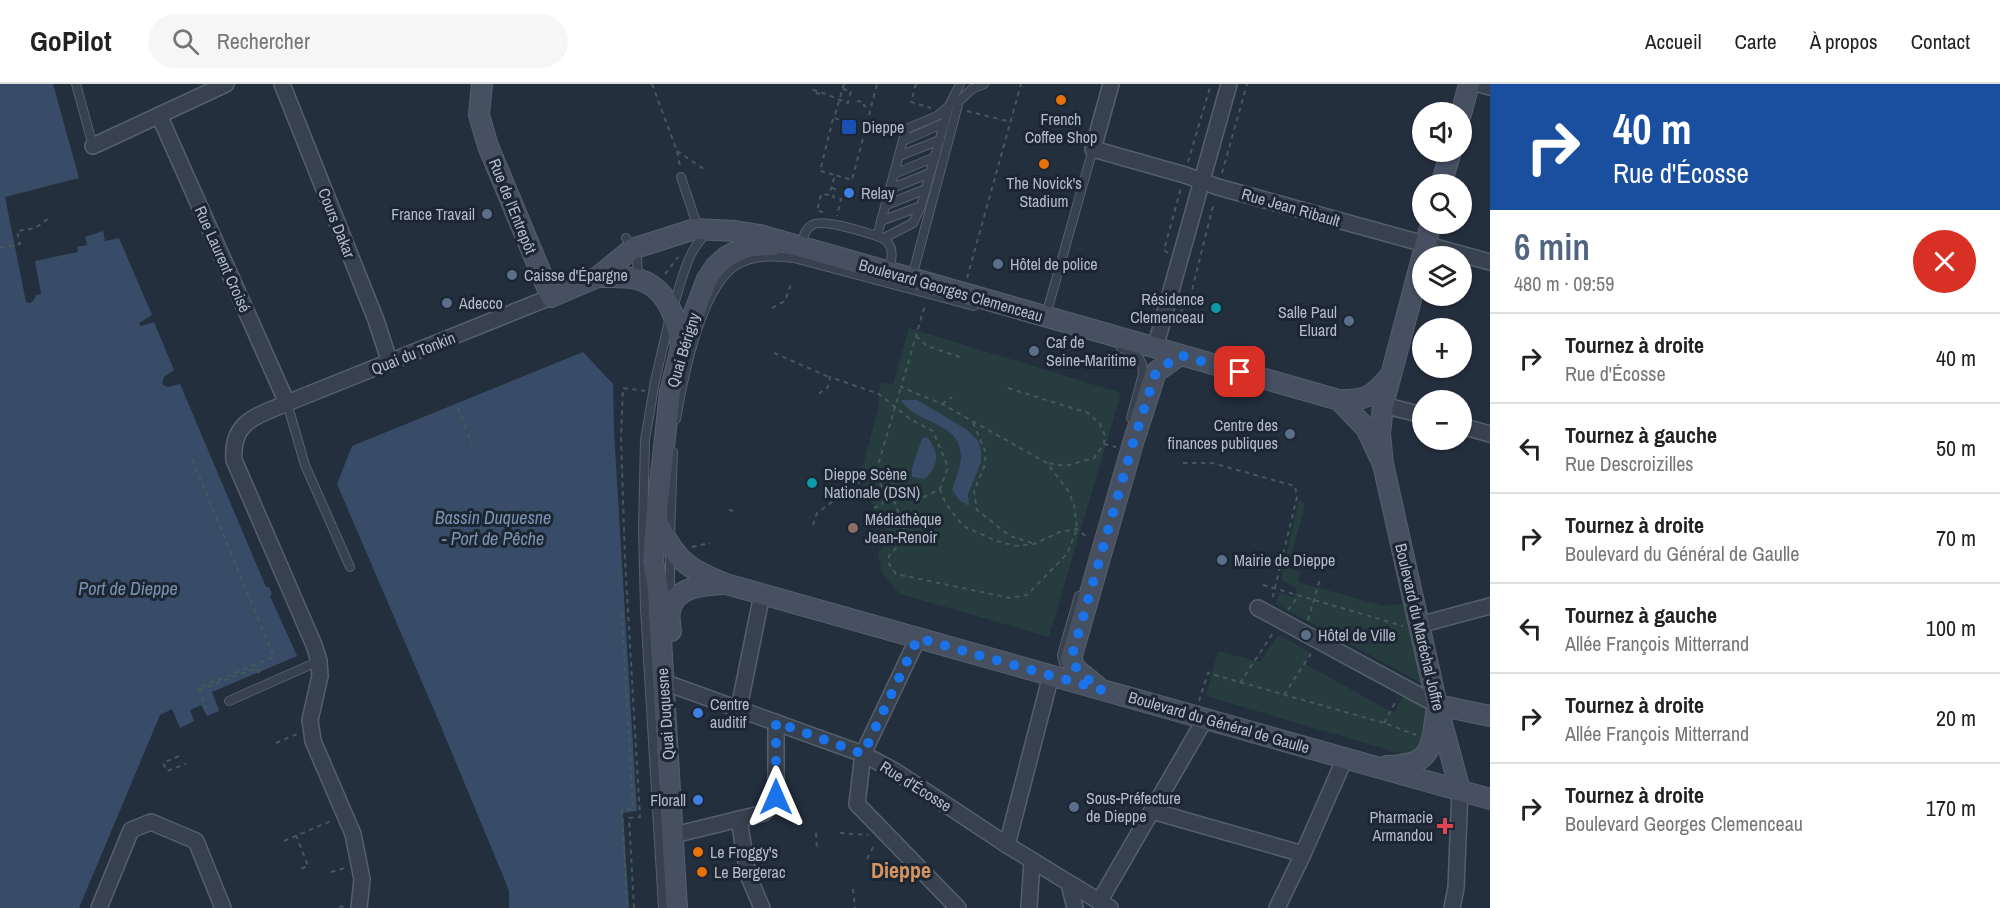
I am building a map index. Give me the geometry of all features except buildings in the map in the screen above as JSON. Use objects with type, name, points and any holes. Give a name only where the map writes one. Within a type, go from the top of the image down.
[{"type":"main road","name":"Rue de l'Entrepôt","points":[[482,84],[478,115],[488,146],[551,297]]},
{"type":"main road","points":[[1465,102],[1470,84]]},
{"type":"main road","name":"Quai du Tonkin","points":[[551,297],[598,277],[629,243],[704,229],[760,236],[796,246]]},
{"type":"main road","name":"Boulevard du Maréchal Joffre","points":[[1428,234],[1388,378],[1380,434],[1383,464],[1437,705],[1460,790]]},
{"type":"main road","name":"Quai Bérigny","points":[[656,520],[670,392],[681,347],[707,279],[726,257],[753,246],[796,246]]},
{"type":"main road","name":"Boulevard Georges Clemenceau","points":[[796,246],[1180,355],[1345,405]]},
{"type":"main road","name":"Quai du Tonkin","points":[[598,277],[638,279]]},
{"type":"main road","points":[[638,279],[653,287],[672,310],[678,326],[681,347]]},
{"type":"main road","points":[[1102,690],[1076,669],[1071,659],[1133,443],[1156,372],[1180,355]]},
{"type":"main road","points":[[1345,405],[1375,393],[1388,378]]},
{"type":"main road","name":"Boulevard du Maréchal Joffre","points":[[1345,405],[1366,428],[1383,464]]},
{"type":"main road","name":"Boulevard du Général de Gaulle","points":[[656,520],[670,547],[691,569],[726,584],[1490,799]]},
{"type":"main road","name":"Quai Duquesne","points":[[656,520],[653,561],[658,589],[677,908]]},
{"type":"main road","points":[[670,610],[679,596],[690,589],[702,585],[726,584]]},
{"type":"main road","name":"Quai Duquesne","points":[[670,610],[685,908]]},
{"type":"main road","points":[[1374,766],[1408,766],[1421,759],[1432,742],[1437,705],[1490,716]]},
{"type":"street","points":[[93,146],[226,84]]},
{"type":"street","name":"Cours Dakar","points":[[282,84],[376,320],[390,363]]},
{"type":"street","points":[[1093,149],[1111,84]]},
{"type":"street","points":[[1155,348],[1229,84]]},
{"type":"street","points":[[1479,84],[1490,87]]},
{"type":"street","name":"Rue Laurent Croisé","points":[[159,115],[287,403]]},
{"type":"street","name":"Rue Jean Ribault","points":[[1093,149],[1185,175],[1218,187],[1490,262]]},
{"type":"street","name":"Quai du Tonkin","points":[[319,661],[234,460],[233,449],[240,429],[247,421],[287,403],[551,297]]},
{"type":"street","points":[[1383,405],[1412,412]]},
{"type":"street","points":[[1472,429],[1490,434]]},
{"type":"street","points":[[739,708],[762,594]]},
{"type":"street","points":[[1420,628],[1490,606]]},
{"type":"street","points":[[1269,614],[1437,705]]},
{"type":"street","points":[[918,638],[863,754],[857,804],[884,836],[957,908]]},
{"type":"street","points":[[319,661],[320,676],[310,720],[313,741],[353,834],[362,879],[360,908]]},
{"type":"street","points":[[1007,845],[1051,675]]},
{"type":"street","name":"Rue d'Écosse","points":[[672,685],[863,754],[895,771],[1007,845],[1104,905]]},
{"type":"street","points":[[1104,905],[1200,717]]},
{"type":"street","points":[[682,833],[764,813],[776,797],[776,722]]},
{"type":"street","points":[[1277,908],[1345,758]]},
{"type":"street","points":[[1452,908],[1456,888],[1460,790]]},
{"type":"street","points":[[1152,811],[1303,854]]},
{"type":"street","points":[[739,819],[748,875],[762,908]]},
{"type":"street","points":[[99,908],[131,830],[151,822],[196,841],[223,908]]},
{"type":"street","points":[[1029,908],[1032,861]]},
{"type":"street","points":[[1069,884],[1076,908]]},
{"type":"lane","points":[[76,84],[93,146]]},
{"type":"lane","points":[[881,237],[912,223],[921,206],[949,106],[960,84]]},
{"type":"lane","points":[[911,279],[959,101],[972,89],[984,84]]},
{"type":"lane","points":[[881,237],[881,221],[906,129],[937,116],[949,106]]},
{"type":"lane","points":[[903,141],[944,123]]},
{"type":"lane","points":[[899,156],[940,140]]},
{"type":"lane","points":[[1045,317],[1093,149]]},
{"type":"lane","points":[[894,174],[935,157]]},
{"type":"lane","points":[[890,189],[930,174]]},
{"type":"lane","points":[[663,908],[646,619],[643,528],[645,440],[655,381],[672,310],[689,258],[704,229],[696,222],[681,177]]},
{"type":"lane","points":[[886,205],[926,189]]},
{"type":"lane","points":[[881,221],[921,206]]},
{"type":"lane","points":[[796,246],[807,229],[815,223],[825,222],[881,237],[889,243],[892,252],[889,273]]},
{"type":"lane","points":[[629,243],[638,264],[638,279]]},
{"type":"lane","points":[[670,610],[671,479],[675,429],[683,376],[703,317],[715,289],[727,273],[747,260],[770,256],[783,257],[815,263],[984,309]]},
{"type":"lane","points":[[1117,346],[1136,353],[1143,367],[1130,422]]},
{"type":"lane","points":[[287,403],[305,465],[350,567]]},
{"type":"lane","points":[[1088,566],[1127,431]]},
{"type":"lane","points":[[1074,681],[1064,664],[1062,654],[1082,588]]},
{"type":"lane","points":[[229,701],[319,661]]},
{"type":"path","points":[[652,84],[677,151],[681,177]]},
{"type":"path","points":[[844,84],[820,171],[852,180],[877,84]]},
{"type":"path","points":[[916,84],[911,102],[937,109]]},
{"type":"path","points":[[963,294],[1022,84]]},
{"type":"path","points":[[1179,261],[1164,250],[1211,84]]},
{"type":"path","points":[[1164,317],[1178,316],[1190,298],[1247,84]]},
{"type":"path","points":[[820,94],[813,90],[830,94],[848,103],[851,91],[843,89]]},
{"type":"path","points":[[857,101],[864,102],[864,106],[871,108]]},
{"type":"path","points":[[960,109],[1011,122]]},
{"type":"path","points":[[834,118],[866,127]]},
{"type":"path","points":[[677,151],[704,169]]},
{"type":"path","points":[[827,213],[817,211],[821,194],[829,195],[835,175]]},
{"type":"path","points":[[832,188],[835,189],[833,197],[841,199],[837,216]]},
{"type":"path","points":[[0,248],[20,244],[17,231],[35,228],[49,218]]},
{"type":"path","points":[[772,308],[786,301],[791,284],[794,283]]},
{"type":"path","points":[[874,508],[882,505],[885,498],[885,492],[875,474],[929,293]]},
{"type":"path","points":[[916,336],[927,346],[960,357]]},
{"type":"path","points":[[774,353],[830,377],[879,394],[894,408],[922,427],[933,431],[948,467],[940,489],[946,504],[963,526],[997,541],[1016,546],[1034,544],[1060,532],[1077,529],[1095,544]]},
{"type":"path","points":[[816,396],[828,387],[830,377]]},
{"type":"path","points":[[901,387],[942,404],[1047,463],[1074,465],[1094,458],[1104,444],[1105,436],[1100,424],[1088,413],[1008,388]]},
{"type":"path","points":[[634,908],[629,818],[640,817],[625,560],[621,438],[623,388],[645,391]]},
{"type":"path","points":[[942,404],[952,397]]},
{"type":"path","points":[[458,408],[472,444]]},
{"type":"path","points":[[973,423],[986,453],[984,467],[974,491],[977,510],[1010,536],[1034,544]]},
{"type":"path","points":[[1104,444],[1122,449]]},
{"type":"path","points":[[192,459],[274,657],[198,688],[199,690]]},
{"type":"path","points":[[894,500],[906,535],[903,544],[889,556],[889,564],[896,574],[1010,598],[1027,594],[1068,554],[1077,529],[1074,504],[1067,489],[1047,463]]},
{"type":"path","points":[[1183,463],[1212,463],[1295,486],[1297,497],[1269,614],[1240,683]]},
{"type":"path","points":[[813,525],[817,513],[862,480],[875,474],[924,497],[940,489]]},
{"type":"path","points":[[729,510],[735,511]]},
{"type":"path","points":[[1299,630],[1300,621],[1308,623],[1320,579]]},
{"type":"path","points":[[1263,585],[1420,628]]},
{"type":"path","points":[[1269,614],[1299,595]]},
{"type":"path","points":[[622,613],[633,809],[622,810],[627,908]]},
{"type":"path","points":[[1284,695],[1319,641]]},
{"type":"path","points":[[199,690],[257,668],[260,674]]},
{"type":"path","points":[[1200,717],[1208,673],[1384,723],[1432,742]]},
{"type":"path","points":[[199,690],[206,708]]},
{"type":"path","points":[[276,743],[311,728]]},
{"type":"path","points":[[179,756],[163,763],[167,771],[186,764]]},
{"type":"path","points":[[284,841],[345,815]]},
{"type":"path","points":[[816,832],[817,850]]},
{"type":"path","points":[[840,833],[884,836]]},
{"type":"path","points":[[296,836],[308,866],[300,869]]},
{"type":"path","points":[[867,859],[884,836]]},
{"type":"path","points":[[854,889],[855,908]]},
{"type":"green space","points":[[909,328],[1121,393],[1049,637],[900,594],[882,573],[878,552],[890,536],[866,493],[860,475],[878,410],[880,383],[893,384]]},
{"type":"green space","points":[[1299,499],[1305,505],[1288,568],[1300,572],[1298,582],[1384,606],[1410,603],[1425,685],[1276,604],[1279,593],[1294,597],[1297,589],[1281,579]]},
{"type":"green space","points":[[1278,635],[1310,652],[1305,664],[1394,713],[1403,696],[1428,709],[1430,741],[1409,756],[1206,696],[1218,651],[1260,662]]},
{"type":"water","name":"Port de Dieppe","points":[[0,84],[53,84],[79,178],[5,197],[26,302],[30,303],[36,295],[41,294],[35,261],[78,252],[77,247],[87,245],[85,237],[103,231],[105,241],[119,238],[152,315],[139,323],[141,326],[154,322],[174,370],[164,377],[162,384],[167,387],[180,384],[297,656],[212,692],[219,711],[207,716],[201,705],[190,710],[194,721],[180,728],[172,709],[160,715],[79,908],[0,908]]},
{"type":"water","name":"Bassin Duquesne - Port de Pêche","points":[[583,352],[613,384],[637,811],[623,813],[629,908],[509,908],[509,891],[506,883],[337,484],[352,446]]},
{"type":"water","points":[[901,400],[917,400],[966,429],[978,441],[981,462],[968,494],[969,506],[959,500],[952,490],[961,458],[959,446],[954,437],[908,408]]},
{"type":"water","points":[[927,437],[936,454],[935,464],[925,479],[912,477],[912,468],[922,439]]},
{"type":"place","name":"French Coffee Shop","points":[[1061,100]]},
{"type":"place","name":"Dieppe","points":[[849,127]]},
{"type":"place","name":"The Novick's Stadium","points":[[1044,164]]},
{"type":"place","name":"Relay","points":[[849,193]]},
{"type":"place","name":"France Travail","points":[[487,214]]},
{"type":"place","name":"Hôtel de police","points":[[998,264]]},
{"type":"place","name":"Caisse d'Épargne","points":[[512,275]]},
{"type":"place","name":"Adecco","points":[[447,303]]},
{"type":"place","name":"Résidence Clemenceau","points":[[1216,308]]},
{"type":"place","name":"Salle Paul Eluard","points":[[1349,321]]},
{"type":"place","name":"Caf de Seine-Maritime","points":[[1034,351]]},
{"type":"place","name":"Centre des finances publiques","points":[[1290,434]]},
{"type":"place","name":"Dieppe Scène Nationale (DSN)","points":[[812,483]]},
{"type":"place","name":"Médiathèque Jean-Renoir","points":[[853,528]]},
{"type":"place","name":"Mairie de Dieppe","points":[[1222,560]]},
{"type":"place","name":"Hôtel de Ville","points":[[1306,635]]},
{"type":"place","name":"Centre auditif","points":[[698,713]]},
{"type":"place","name":"Florall","points":[[698,800]]},
{"type":"place","name":"Sous-Préfecture de Dieppe","points":[[1074,807]]},
{"type":"place","name":"Pharmacie Armandou","points":[[1445,826]]},
{"type":"place","name":"Le Froggy's","points":[[698,852]]},
{"type":"place","name":"Le Bergerac","points":[[702,872]]},
{"type":"district","name":"Dieppe","points":[[901,870]]},
{"type":"route","points":[[776,797],[776,722],[863,754],[918,638],[1102,690],[1082,675],[1071,659],[1140,419],[1156,372],[1180,355],[1240,372]]}]
